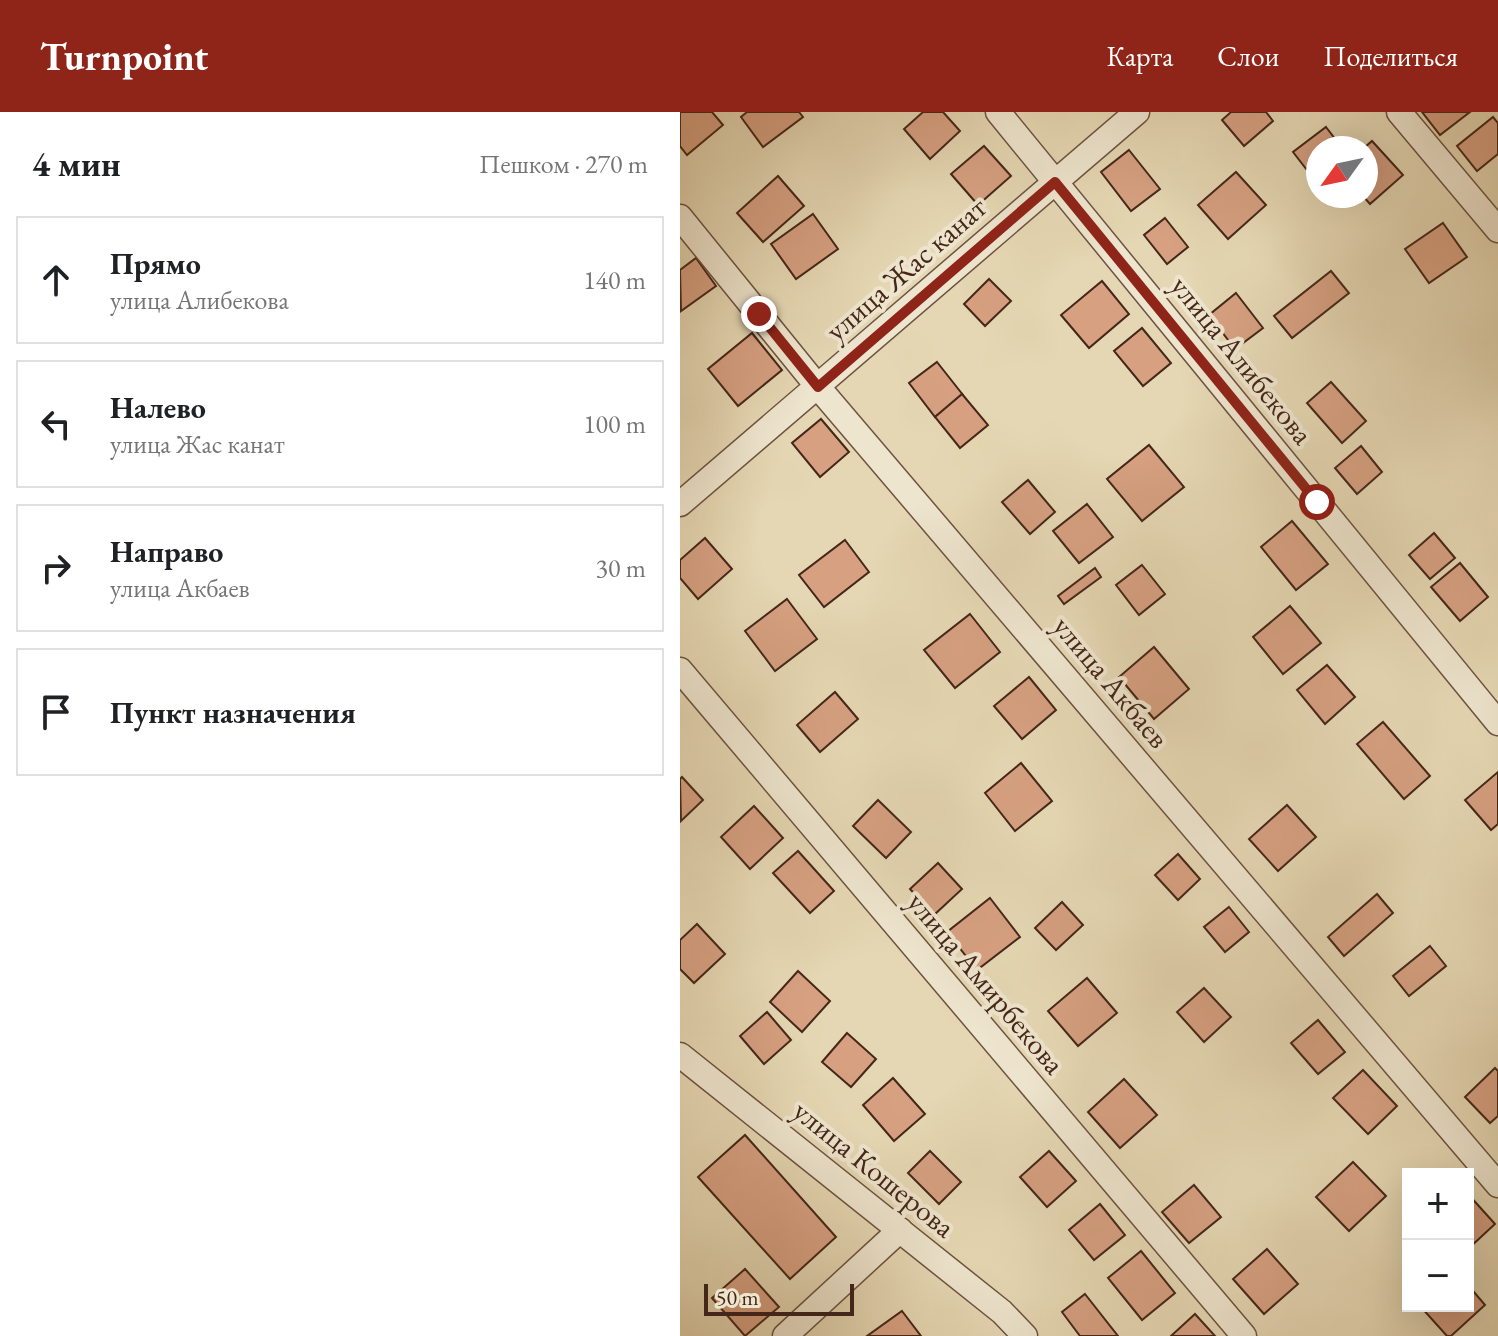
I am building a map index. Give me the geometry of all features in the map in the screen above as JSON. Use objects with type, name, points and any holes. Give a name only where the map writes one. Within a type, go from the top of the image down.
[{"type":"street","name":"улица Алибекова","points":[[998,112],[1498,723]]},
{"type":"street","name":"улица Жас канат","points":[[680,504],[1137,112]]},
{"type":"street","points":[[1399,112],[1498,230]]},
{"type":"street","name":"улица Акбаев","points":[[680,217],[818,387],[1498,1185]]},
{"type":"street","name":"улица Амирбекова","points":[[680,670],[1244,1336]]},
{"type":"street","name":"улица Кошерова","points":[[680,1055],[1002,1312],[1025,1336]]},
{"type":"street","points":[[785,1336],[900,1230]]},
{"type":"building","points":[[680,112],[712,112],[723,125],[687,155],[680,146]]},
{"type":"building","points":[[747,112],[799,112],[803,117],[763,147],[741,117]]},
{"type":"building","points":[[923,112],[943,112],[960,131],[930,159],[904,129]]},
{"type":"building","points":[[1231,112],[1266,112],[1273,121],[1244,146],[1222,120]]},
{"type":"building","points":[[1422,112],[1470,112],[1440,135]]},
{"type":"building","points":[[1493,117],[1498,123],[1498,154],[1477,171],[1457,146]]},
{"type":"building","points":[[1326,127],[1333,136],[1314,136]]},
{"type":"building","points":[[1306,142],[1306,169],[1293,152]]},
{"type":"building","points":[[984,146],[1011,176],[978,205],[951,174]]},
{"type":"building","points":[[1378,148],[1403,175],[1378,197]]},
{"type":"building","points":[[1129,150],[1160,189],[1131,211],[1101,172]]},
{"type":"building","points":[[1236,172],[1266,205],[1228,239],[1198,205]]},
{"type":"building","points":[[778,176],[804,206],[763,242],[737,213]]},
{"type":"building","points":[[813,214],[838,249],[796,279],[771,244]]},
{"type":"building","points":[[1165,218],[1188,247],[1167,264],[1144,235]]},
{"type":"building","points":[[1443,223],[1467,257],[1429,283],[1405,249]]},
{"type":"building","points":[[696,258],[716,286],[681,311],[680,270]]},
{"type":"building","points":[[1331,271],[1349,293],[1292,338],[1274,316]]},
{"type":"building","points":[[989,279],[1011,301],[985,326],[964,304]]},
{"type":"building","points":[[1102,281],[1129,314],[1089,348],[1061,315]]},
{"type":"building","points":[[1236,293],[1263,328],[1235,349],[1209,315]]},
{"type":"building","points":[[1142,328],[1171,363],[1143,386],[1114,351]]},
{"type":"building","points":[[752,333],[782,370],[738,406],[708,369]]},
{"type":"building","points":[[937,362],[963,395],[935,417],[909,383]]},
{"type":"building","points":[[1331,382],[1366,421],[1342,443],[1307,403]]},
{"type":"building","points":[[962,394],[988,425],[960,448],[935,417]]},
{"type":"building","points":[[821,419],[849,452],[820,477],[792,443]]},
{"type":"building","points":[[1149,445],[1184,487],[1142,521],[1107,479]]},
{"type":"building","points":[[1361,446],[1382,472],[1357,494],[1335,468]]},
{"type":"building","points":[[1028,480],[1055,512],[1030,534],[1002,502]]},
{"type":"building","points":[[1087,504],[1113,537],[1079,563],[1053,531]]},
{"type":"building","points":[[1292,521],[1328,564],[1296,590],[1261,547]]},
{"type":"building","points":[[1434,533],[1455,558],[1430,579],[1409,555]]},
{"type":"building","points":[[705,538],[732,569],[698,599],[680,578],[680,560]]},
{"type":"building","points":[[845,540],[869,572],[824,607],[799,575]]},
{"type":"building","points":[[1460,563],[1488,597],[1460,621],[1431,587]]},
{"type":"building","points":[[1142,565],[1165,594],[1139,615],[1116,585]]},
{"type":"building","points":[[1095,568],[1101,577],[1064,604],[1058,596]]},
{"type":"building","points":[[787,599],[817,639],[775,671],[745,631]]},
{"type":"building","points":[[1290,606],[1321,643],[1283,674],[1253,637]]},
{"type":"building","points":[[970,614],[1000,652],[955,688],[924,650]]},
{"type":"building","points":[[1154,647],[1189,689],[1154,719],[1119,677]]},
{"type":"building","points":[[1327,665],[1355,697],[1325,724],[1297,690]]},
{"type":"building","points":[[1029,677],[1056,710],[1022,739],[994,706]]},
{"type":"building","points":[[835,692],[858,719],[820,752],[797,725]]},
{"type":"building","points":[[1383,722],[1430,776],[1404,799],[1357,744]]},
{"type":"building","points":[[1021,763],[1052,801],[1015,831],[985,793]]},
{"type":"building","points":[[1498,772],[1498,824],[1491,830],[1465,800]]},
{"type":"building","points":[[682,777],[703,800],[681,821],[680,779]]},
{"type":"building","points":[[878,800],[911,832],[886,858],[853,826]]},
{"type":"building","points":[[1287,805],[1316,837],[1278,871],[1249,839]]},
{"type":"building","points":[[754,806],[783,838],[750,869],[721,837]]},
{"type":"building","points":[[798,851],[834,891],[810,913],[773,873]]},
{"type":"building","points":[[1178,854],[1200,879],[1178,900],[1155,875]]},
{"type":"building","points":[[938,863],[962,889],[934,915],[910,889]]},
{"type":"building","points":[[1377,894],[1393,913],[1344,956],[1328,937]]},
{"type":"building","points":[[990,898],[1020,937],[977,970],[947,932]]},
{"type":"building","points":[[1062,902],[1083,925],[1056,950],[1035,928]]},
{"type":"building","points":[[1229,907],[1249,932],[1225,952],[1204,927]]},
{"type":"building","points":[[697,924],[725,954],[694,983],[680,969],[680,940]]},
{"type":"building","points":[[1430,946],[1446,966],[1409,996],[1393,976]]},
{"type":"building","points":[[798,971],[830,1001],[802,1032],[770,1002]]},
{"type":"building","points":[[1087,978],[1117,1013],[1078,1046],[1048,1011]]},
{"type":"building","points":[[1204,988],[1231,1017],[1204,1042],[1177,1012]]},
{"type":"building","points":[[767,1012],[791,1040],[764,1064],[740,1036]]},
{"type":"building","points":[[1318,1020],[1345,1052],[1318,1074],[1291,1043]]},
{"type":"building","points":[[847,1033],[876,1059],[851,1087],[822,1062]]},
{"type":"building","points":[[1495,1068],[1498,1071],[1498,1116],[1490,1123],[1465,1097]]},
{"type":"building","points":[[1363,1070],[1397,1106],[1368,1134],[1333,1098]]},
{"type":"building","points":[[893,1078],[925,1114],[894,1141],[863,1105]]},
{"type":"building","points":[[1124,1079],[1157,1115],[1120,1148],[1088,1112]]},
{"type":"building","points":[[745,1135],[836,1237],[790,1279],[698,1177]]},
{"type":"building","points":[[930,1151],[961,1182],[939,1204],[908,1173]]},
{"type":"building","points":[[1049,1151],[1076,1181],[1047,1207],[1020,1177]]},
{"type":"building","points":[[1353,1162],[1386,1196],[1349,1231],[1316,1197]]},
{"type":"building","points":[[1194,1185],[1221,1217],[1189,1243],[1162,1212]]},
{"type":"building","points":[[1474,1201],[1495,1224],[1474,1243]]},
{"type":"building","points":[[1100,1204],[1125,1235],[1094,1260],[1069,1230]]},
{"type":"building","points":[[1267,1249],[1298,1284],[1264,1314],[1233,1279]]},
{"type":"building","points":[[1141,1251],[1175,1293],[1142,1320],[1108,1278]]},
{"type":"building","points":[[745,1269],[779,1307],[745,1336],[712,1298]]},
{"type":"building","points":[[1474,1292],[1485,1305],[1451,1336],[1447,1336],[1425,1312],[1474,1312]]},
{"type":"building","points":[[1085,1294],[1118,1336],[1080,1336],[1062,1312]]},
{"type":"building","points":[[902,1311],[921,1336],[867,1336]]},
{"type":"building","points":[[1195,1314],[1215,1336],[1171,1336]]},
{"type":"route","points":[[759,314],[818,387],[1055,182],[1317,502]]}]
